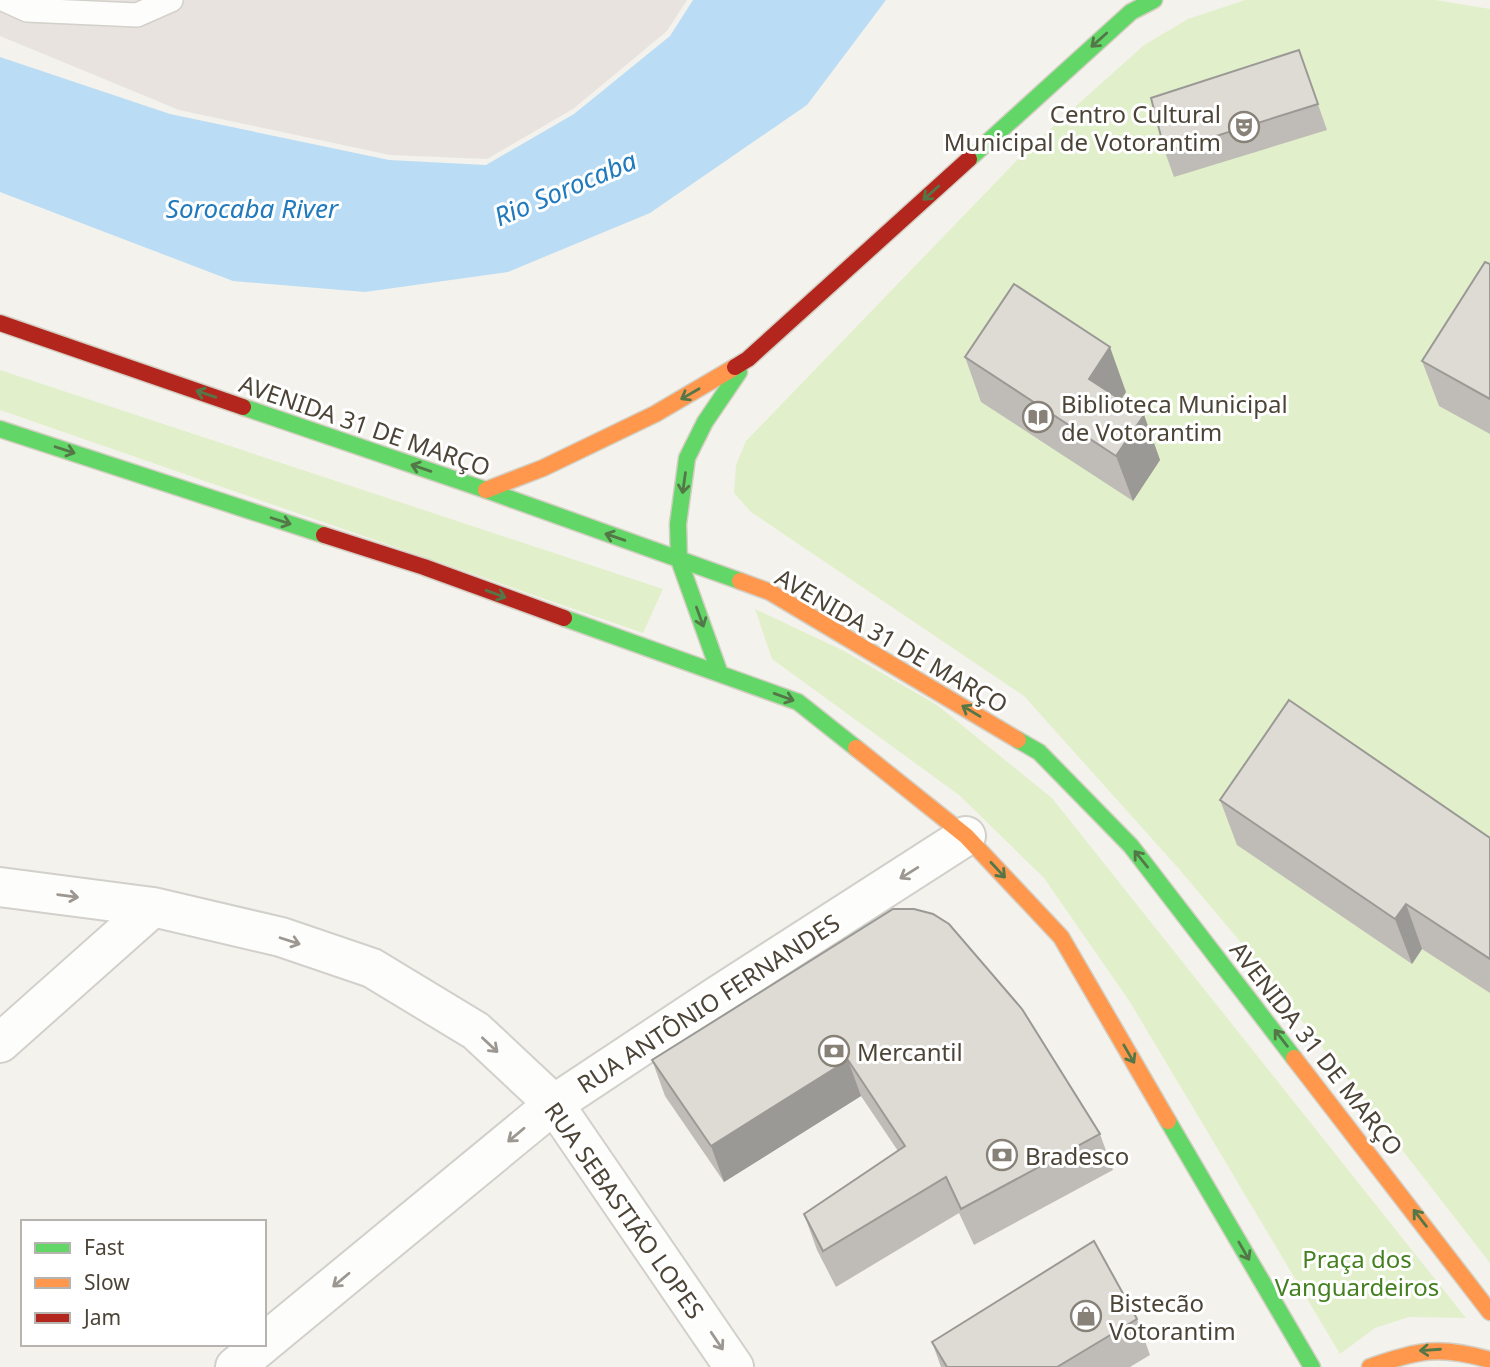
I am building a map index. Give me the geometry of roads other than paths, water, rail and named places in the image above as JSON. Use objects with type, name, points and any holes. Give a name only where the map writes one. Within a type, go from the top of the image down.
[{"type":"main road","points":[[720,674],[679,560],[678,524],[687,458],[722,394],[748,359],[1130,12],[1154,0]]},
{"type":"main road","name":"AVENIDA 31 DE MARÇO","points":[[0,323],[486,490],[770,592],[1039,752],[1131,846],[1490,1312]]},
{"type":"main road","points":[[486,490],[543,468],[654,414],[748,359]]},
{"type":"main road","points":[[0,429],[424,568],[798,702],[966,836],[1061,937],[1312,1367]]},
{"type":"main road","points":[[1370,1367],[1427,1349],[1460,1351],[1490,1360]]},
{"type":"street","name":"RUA ANTÔNIO FERNANDES","points":[[266,1342],[554,1104],[966,836]]},
{"type":"street","name":"RUA SEBASTIÃO LOPES","points":[[0,887],[153,907],[281,937],[372,968],[476,1031],[554,1104],[734,1367]]},
{"type":"street","points":[[0,1043],[153,907]]},
{"type":"street","name":"RUA ANTÔNIO FERNANDES","points":[[235,1367],[261,1346]]},
{"type":"lane","points":[[5,0],[27,10],[138,16],[171,0]]},
{"type":"water","name":"Sorocaba River","points":[[693,0],[886,0],[807,105],[650,213],[508,272],[365,292],[233,281],[0,192],[0,57],[170,114],[389,160],[486,165],[574,114],[670,36]]},
{"type":"place","name":"Centro Cultural Municipal de Votorantim","points":[[1244,127]]},
{"type":"place","name":"Biblioteca Municipal de Votorantim","points":[[1038,417]]},
{"type":"place","name":"Mercantil","points":[[834,1051]]},
{"type":"place","name":"Bradesco","points":[[1002,1155]]},
{"type":"place","name":"Bistecão Votorantim","points":[[1086,1316]]},
{"type":"water label","name":"Rio Sorocaba","points":[[565,188]]},
{"type":"park label","name":"Praça dos Vanguardeiros","points":[[1357,1272]]}]
